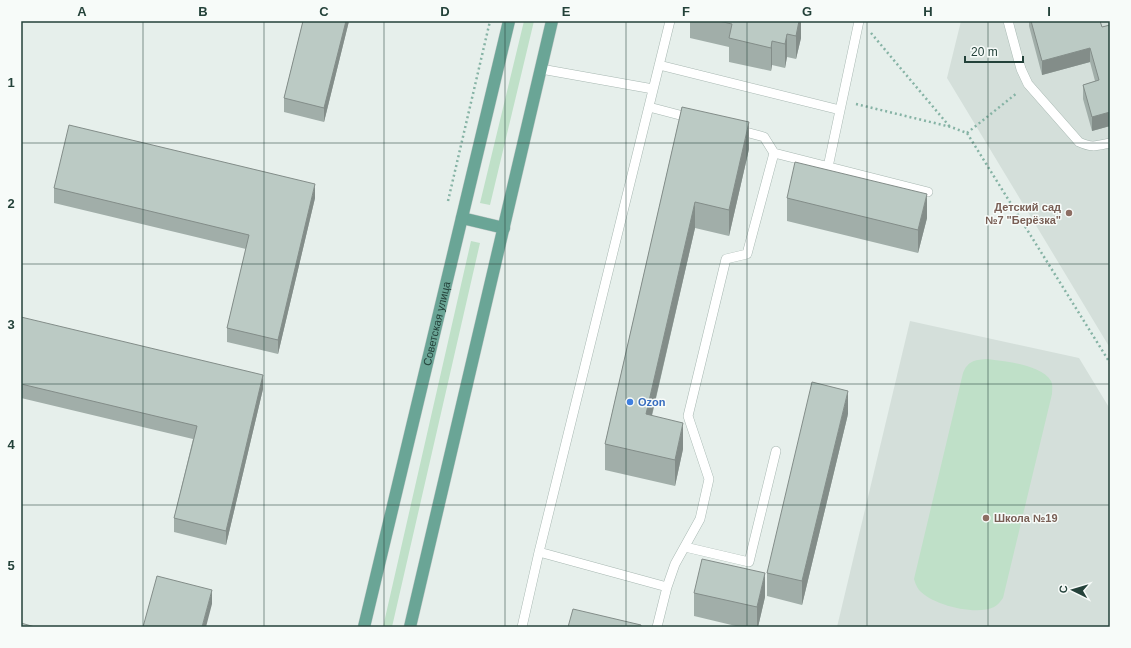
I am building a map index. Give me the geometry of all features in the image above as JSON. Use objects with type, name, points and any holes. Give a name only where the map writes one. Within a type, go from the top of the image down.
[{"type":"main road","name":"Советская улица","points":[[364,627],[509,21]]},
{"type":"main road","points":[[410,627],[552,21]]},
{"type":"main road","points":[[462,218],[504,228]]},
{"type":"lane","points":[[522,627],[539,552],[670,21]]},
{"type":"lane","points":[[1008,21],[1021,69],[1028,84],[1079,142],[1088,146],[1100,146],[1110,143]]},
{"type":"lane","points":[[828,167],[842,101],[863,24]]},
{"type":"lane","points":[[659,65],[840,110]]},
{"type":"lane","points":[[541,69],[653,89]]},
{"type":"lane","points":[[649,107],[703,121]]},
{"type":"lane","points":[[726,127],[764,137],[774,153],[928,192]]},
{"type":"lane","points":[[656,627],[675,564],[700,518],[709,479],[688,416],[726,259],[747,254],[774,153]]},
{"type":"lane","points":[[685,547],[749,562],[776,451]]},
{"type":"lane","points":[[539,552],[667,587]]},
{"type":"path","points":[[863,24],[951,127]]},
{"type":"path","points":[[967,133],[1028,84]]},
{"type":"path","points":[[842,101],[951,127],[967,133],[1110,364]]},
{"type":"shaded area","name":"Детский сад №7 \"Берёзка\"","points":[[961,21],[1110,21],[1110,348],[947,78]]},
{"type":"shaded area","name":"Школа №19","points":[[910,321],[1079,358],[1110,409],[1110,627],[837,627]]},
{"type":"green space","points":[[524,21],[534,21],[490,205],[480,203]]},
{"type":"green space","points":[[471,241],[480,243],[392,627],[383,627]]},
{"type":"green space","points":[[986,359],[1021,364],[1039,371],[1046,375],[1051,381],[1052,394],[1003,598],[994,607],[966,610],[944,604],[925,595],[916,586],[914,579],[963,373],[967,366],[972,362]]},
{"type":"building","points":[[303,21],[346,21],[324,108],[284,98]]},
{"type":"building","points":[[719,21],[799,21],[796,36],[787,34],[785,44],[772,41],[771,48],[729,38],[732,24]]},
{"type":"building","points":[[1031,21],[1100,21],[1102,27],[1110,25],[1110,112],[1092,117],[1083,85],[1099,80],[1090,48],[1042,61]]},
{"type":"building","points":[[682,107],[749,122],[729,210],[695,202],[646,414],[683,423],[675,460],[605,444]]},
{"type":"building","points":[[69,125],[315,184],[278,340],[227,328],[249,235],[54,188]]},
{"type":"building","points":[[795,162],[927,194],[918,230],[787,198]]},
{"type":"building","points":[[21,317],[263,375],[226,531],[174,518],[197,426],[21,384]]},
{"type":"building","points":[[812,382],[848,391],[802,581],[767,573]]},
{"type":"building","points":[[702,559],[765,573],[757,607],[694,593]]},
{"type":"building","points":[[157,576],[212,590],[202,627],[143,627]]},
{"type":"building","points":[[573,609],[641,625],[641,627],[568,627]]},
{"type":"building","points":[[21,623],[35,627],[21,627]]},
{"type":"place","name":"Детский сад №7 \"Берёзка\"","points":[[1069,213]]},
{"type":"place","name":"Ozon","points":[[630,402]]},
{"type":"place","name":"Школа №19","points":[[986,518]]}]
